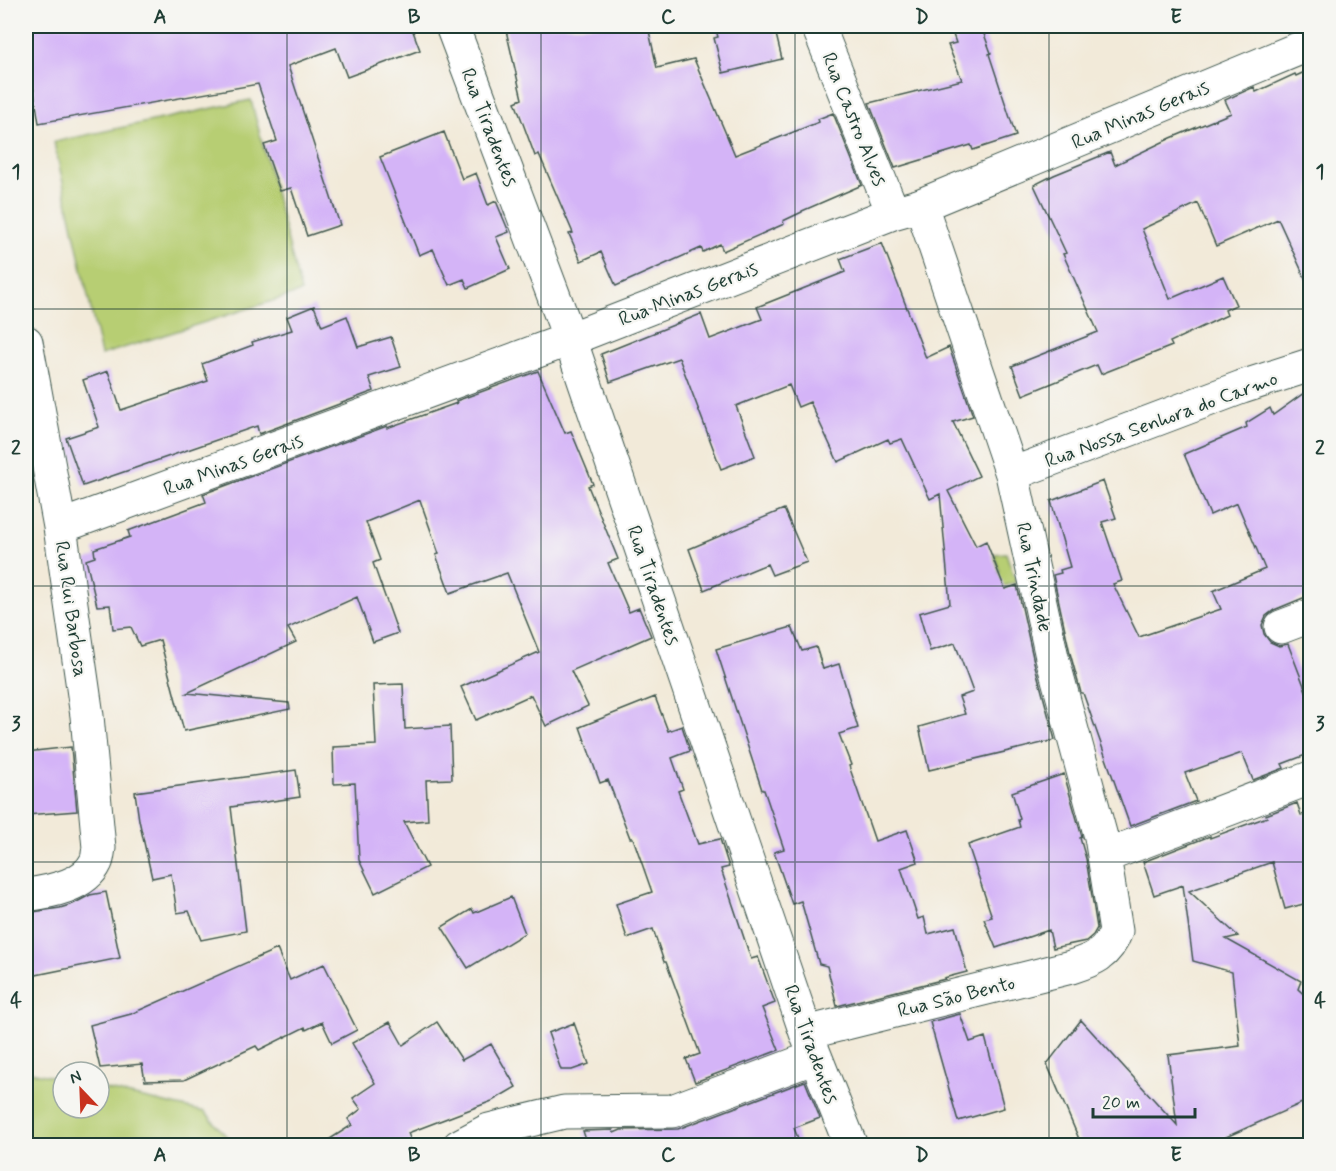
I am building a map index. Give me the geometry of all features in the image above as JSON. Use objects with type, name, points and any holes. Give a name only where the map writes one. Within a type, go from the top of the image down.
[{"type":"street","name":"Rua Tiradentes","points":[[452,26],[570,339],[811,1045],[851,1146]]},
{"type":"street","name":"Rua Castro Alves","points":[[818,26],[907,209]]},
{"type":"street","name":"Rua Minas Gerais","points":[[60,527],[570,339],[907,209],[1311,44]]},
{"type":"street","name":"Rua Trindade","points":[[907,209],[1012,474],[1052,657],[1101,837],[1116,931],[1112,942],[1103,953]]},
{"type":"street","name":"Rua Rui Barbosa","points":[[26,342],[60,527],[87,716],[99,848],[96,862],[87,874],[72,884],[51,892],[26,896]]},
{"type":"street","name":"Rua Nossa Senhora do Carmo","points":[[1012,474],[1242,387],[1311,365]]},
{"type":"street","points":[[1104,856],[1311,778]]},
{"type":"street","name":"Rua São Bento","points":[[459,1146],[489,1130],[564,1112],[672,1111],[811,1045],[1091,961],[1103,953]]},
{"type":"green space","points":[[251,100],[301,292],[101,355],[54,142]]},
{"type":"green space","points":[[1006,553],[1016,582],[960,602],[986,576],[1000,572],[994,554]]},
{"type":"green space","points":[[26,1071],[51,1076],[51,1120],[111,1120],[111,1091],[205,1112],[234,1145],[26,1145]]},
{"type":"building","points":[[26,26],[411,26],[420,50],[347,77],[336,48],[288,66],[340,225],[307,236],[291,188],[280,191],[264,145],[277,141],[258,84],[39,123],[26,43]]},
{"type":"building","points":[[505,26],[648,26],[657,68],[694,59],[735,155],[819,122],[818,119],[833,113],[862,185],[802,211],[783,221],[784,224],[723,251],[720,244],[703,252],[701,248],[616,286],[601,252],[581,261],[569,234],[573,233],[539,154],[535,156],[515,102],[522,99]]},
{"type":"building","points":[[715,26],[774,26],[782,59],[723,73],[714,38],[718,37]]},
{"type":"building","points":[[950,26],[981,26],[1016,136],[973,150],[971,145],[895,168],[869,103],[962,80],[948,45],[956,43]]},
{"type":"building","points":[[1311,69],[1311,291],[1278,219],[1216,246],[1198,203],[1142,229],[1170,299],[1223,276],[1236,305],[1225,310],[1227,315],[1170,342],[1172,346],[1101,374],[1097,365],[1023,395],[1012,366],[1098,332],[1063,254],[1066,253],[1034,185],[1110,152],[1115,165],[1231,113],[1225,100],[1254,87],[1256,92]]},
{"type":"building","points":[[444,132],[462,179],[476,173],[488,205],[496,201],[509,232],[496,237],[510,269],[468,288],[464,279],[449,285],[433,249],[419,255],[380,157]]},
{"type":"building","points":[[882,243],[926,358],[949,347],[973,416],[953,422],[979,476],[948,491],[976,546],[986,541],[1005,589],[1017,585],[1034,662],[1055,740],[929,770],[919,727],[965,714],[959,697],[973,692],[955,643],[930,651],[919,613],[950,604],[940,494],[930,499],[902,439],[890,443],[888,439],[838,462],[810,402],[798,407],[789,385],[736,406],[755,456],[721,469],[679,358],[610,382],[601,354],[701,314],[710,339],[762,319],[757,307],[845,272],[840,259]]},
{"type":"building","points":[[314,306],[322,326],[347,316],[358,347],[391,337],[401,367],[369,377],[374,391],[259,434],[257,426],[83,486],[66,438],[99,427],[83,380],[108,371],[121,410],[208,381],[202,364],[253,345],[252,342],[292,330],[287,317]]},
{"type":"building","points":[[538,371],[565,433],[571,431],[593,484],[588,486],[618,559],[608,563],[629,612],[639,608],[651,636],[571,671],[588,706],[546,726],[531,695],[476,720],[461,687],[539,652],[507,573],[450,593],[420,500],[366,522],[380,560],[373,563],[398,633],[373,642],[357,597],[288,628],[296,642],[187,693],[289,703],[290,709],[184,731],[160,640],[140,646],[131,627],[113,629],[110,605],[97,606],[86,560],[95,557],[94,549],[130,537],[128,531],[206,502],[203,494],[387,426],[387,428],[457,403],[456,401]]},
{"type":"building","points":[[1311,388],[1311,598],[1303,598],[1274,610],[1266,616],[1262,625],[1264,634],[1270,642],[1279,646],[1288,644],[1311,704],[1311,753],[1282,764],[1284,768],[1253,780],[1242,753],[1185,773],[1196,801],[1130,826],[1083,693],[1081,693],[1070,653],[1053,575],[1070,567],[1051,501],[1103,481],[1116,518],[1102,522],[1122,581],[1113,584],[1139,637],[1221,609],[1213,591],[1265,569],[1237,503],[1210,515],[1184,454],[1247,427],[1246,423],[1270,408],[1273,415]]},
{"type":"building","points":[[784,509],[807,562],[772,575],[767,564],[704,590],[689,549]]},
{"type":"building","points":[[792,627],[802,651],[816,647],[823,669],[839,664],[858,728],[839,734],[875,841],[907,830],[918,862],[901,868],[918,919],[924,917],[928,934],[955,927],[967,972],[837,1006],[827,966],[819,964],[801,901],[792,904],[774,852],[784,849],[764,790],[762,790],[716,649]]},
{"type":"building","points":[[403,684],[405,729],[450,726],[452,779],[426,780],[428,820],[404,822],[427,867],[375,893],[359,860],[355,783],[334,784],[333,747],[376,745],[373,685]]},
{"type":"building","points":[[655,697],[668,731],[682,726],[690,751],[672,758],[683,789],[678,791],[698,844],[720,839],[729,867],[721,869],[751,959],[758,957],[775,1003],[762,1008],[779,1050],[695,1082],[686,1059],[700,1054],[653,929],[627,938],[616,904],[652,892],[633,838],[630,838],[608,780],[600,783],[580,727]]},
{"type":"building","points":[[71,747],[77,811],[26,815],[26,752]]},
{"type":"building","points":[[296,770],[300,797],[231,807],[246,931],[201,940],[189,911],[177,913],[171,874],[152,878],[135,792]]},
{"type":"building","points":[[1064,774],[1082,837],[1080,838],[1086,859],[1097,928],[1086,941],[1053,948],[1049,930],[996,948],[984,919],[992,917],[968,845],[1020,827],[1012,792]]},
{"type":"building","points":[[1297,803],[1301,815],[1311,813],[1311,902],[1285,909],[1272,862],[1189,891],[1238,936],[1226,939],[1301,981],[1298,989],[1311,1001],[1311,1099],[1206,1146],[1082,1146],[1047,1064],[1081,1020],[1177,1125],[1168,1055],[1240,1046],[1232,972],[1193,961],[1183,885],[1154,895],[1143,862],[1267,817],[1266,815]]},
{"type":"building","points":[[106,892],[120,958],[26,977],[26,913],[60,908],[90,895]]},
{"type":"building","points":[[511,897],[525,933],[468,968],[442,927],[472,909],[474,913]]},
{"type":"building","points":[[277,949],[290,980],[324,964],[357,1030],[332,1043],[322,1022],[306,1030],[305,1027],[259,1050],[256,1046],[184,1080],[145,1081],[142,1064],[111,1067],[111,1060],[98,1060],[90,1025],[131,1014]]},
{"type":"building","points":[[960,1014],[970,1042],[985,1037],[1004,1108],[958,1121],[930,1022]]},
{"type":"building","points":[[390,1022],[403,1045],[437,1022],[462,1060],[491,1044],[516,1087],[492,1101],[408,1133],[413,1146],[319,1146],[352,1125],[348,1119],[361,1109],[353,1098],[375,1083],[352,1043]]},
{"type":"building","points":[[574,1023],[589,1064],[572,1070],[561,1070],[548,1033]]},
{"type":"building","points":[[805,1081],[820,1118],[794,1128],[801,1146],[588,1146],[583,1131],[613,1130],[614,1133],[621,1130],[678,1129]]}]
